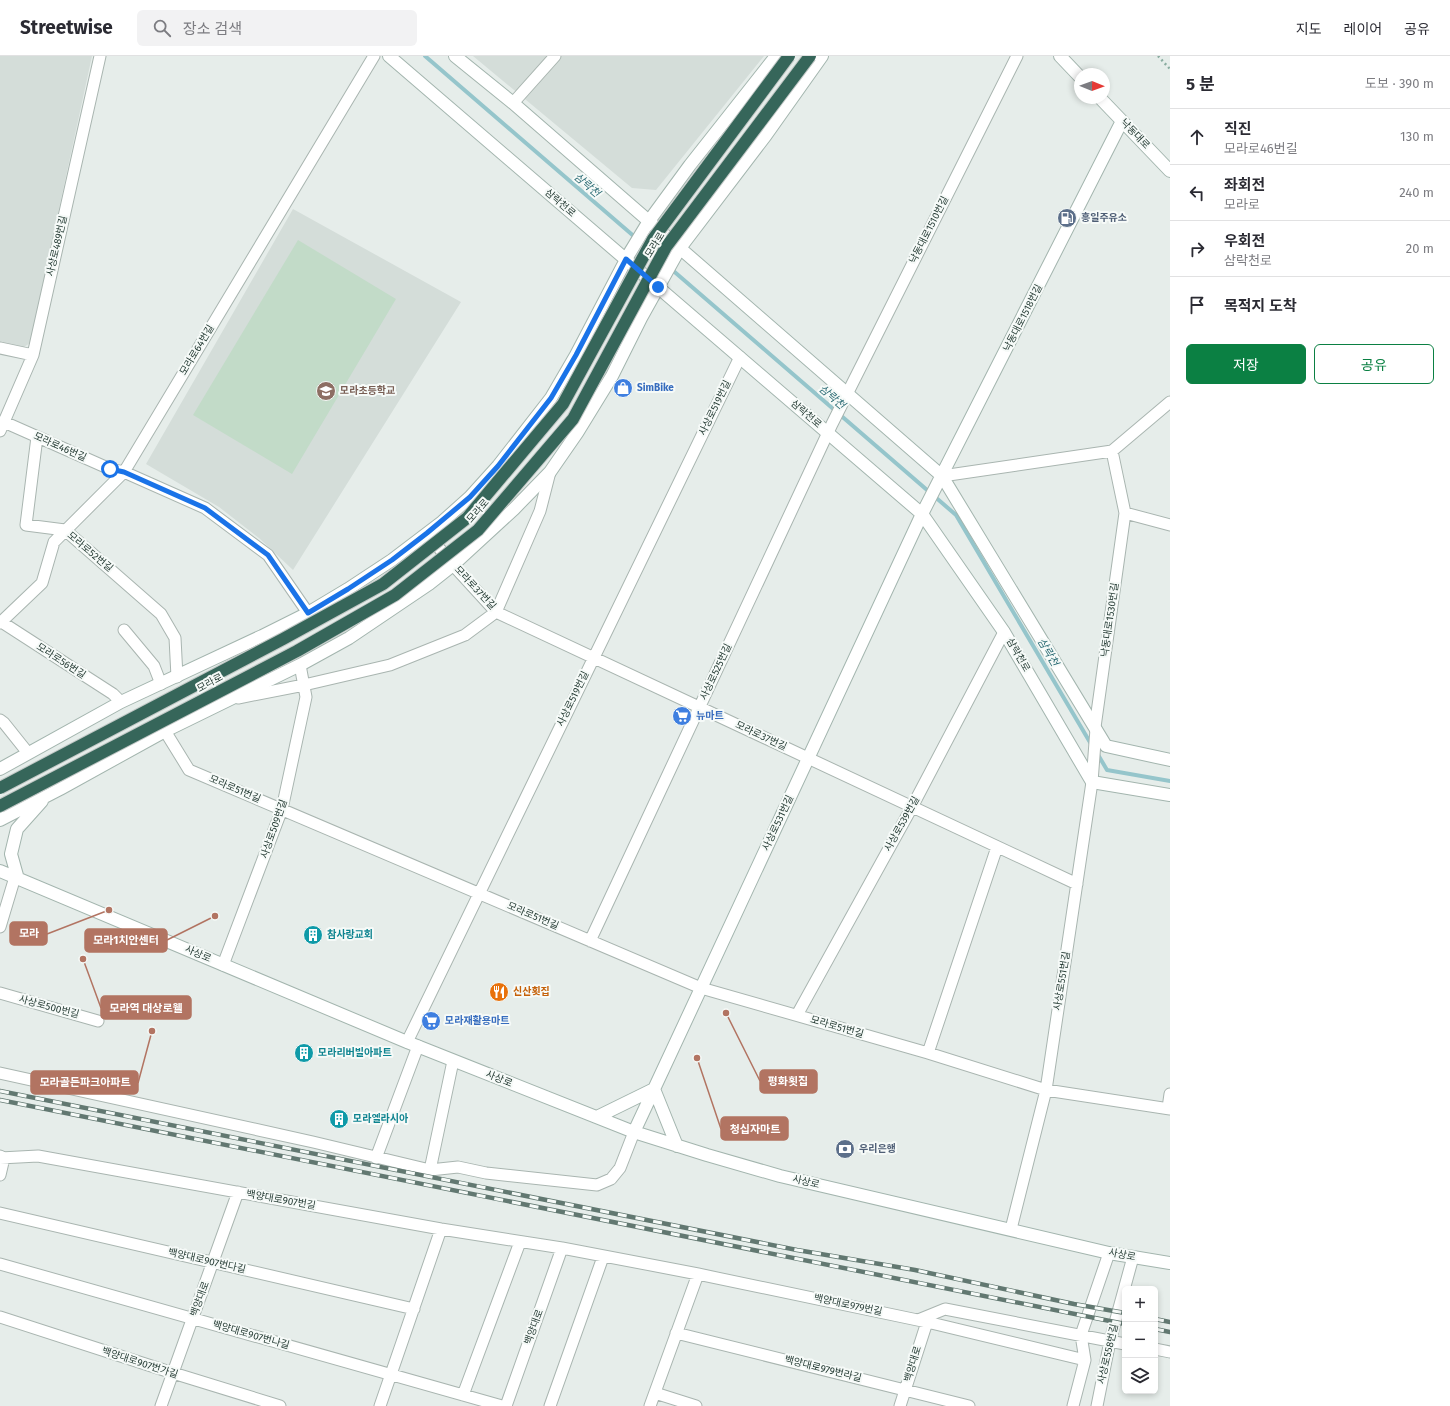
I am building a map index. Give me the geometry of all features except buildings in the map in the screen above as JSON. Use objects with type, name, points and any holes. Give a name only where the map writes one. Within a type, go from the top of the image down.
[{"type":"highway","name":"모라로","points":[[0,788],[283,639],[383,584],[467,518],[563,404],[653,239],[789,56]]},
{"type":"highway","name":"모라로","points":[[0,806],[297,652],[395,595],[478,530],[573,419],[666,247],[810,56]]},
{"type":"main road","name":"삼락천로","points":[[389,56],[740,357],[830,428],[925,508],[1004,632],[1092,782]]},
{"type":"main road","points":[[455,56],[513,103],[847,393],[939,481],[1106,746],[1170,760]]},
{"type":"main road","name":"모라로","points":[[0,769],[121,702],[177,677],[308,613],[392,560],[470,497],[498,466],[551,398],[576,355],[626,259],[642,232],[700,153],[776,56]]},
{"type":"main road","points":[[0,820],[165,731],[300,665],[349,638],[429,584],[453,565],[514,509],[550,472],[577,433],[612,376],[664,275],[680,248],[766,135],[822,56]]},
{"type":"main road","points":[[1060,56],[1074,71]]},
{"type":"main road","name":"낙동대로","points":[[1106,104],[1170,171]]},
{"type":"main road","name":"낙동대로1518번길","points":[[925,508],[1122,121]]},
{"type":"main road","name":"사상로531번길","points":[[634,1132],[925,508]]},
{"type":"main road","points":[[1092,782],[1170,794]]},
{"type":"main road","points":[[17,878],[11,854],[17,829],[48,795]]},
{"type":"main road","name":"사상로","points":[[1,872],[412,1044],[634,1132],[780,1176],[1109,1252],[1170,1264]]},
{"type":"main road","points":[[597,1117],[654,1089],[677,1146]]},
{"type":"street","name":"사상로489번길","points":[[1,425],[33,355],[100,56]]},
{"type":"street","name":"모라로64번길","points":[[0,622],[42,583],[54,542],[124,472],[374,56]]},
{"type":"street","points":[[513,103],[555,56]]},
{"type":"street","name":"낙동대로1510번길","points":[[841,404],[1016,56]]},
{"type":"street","points":[[0,348],[33,355]]},
{"type":"street","name":"사상로519번길","points":[[412,1044],[479,894],[740,357]]},
{"type":"street","points":[[939,481],[1112,451],[1170,402]]},
{"type":"street","name":"사상로525번길","points":[[590,941],[841,404]]},
{"type":"street","name":"모라로46번길","points":[[1,425],[37,437],[110,469],[124,472],[205,508],[268,555],[308,613]]},
{"type":"street","name":"모라로52번길","points":[[37,437],[26,525],[65,530],[161,614],[175,638],[177,677]]},
{"type":"street","name":"낙동대로1530번길","points":[[1096,728],[1125,513],[1112,451]]},
{"type":"street","points":[[225,701],[304,685],[390,665],[465,635],[496,612],[540,511],[550,472]]},
{"type":"street","points":[[1125,513],[1170,525]]},
{"type":"street","name":"모라로37번길","points":[[427,533],[453,565],[496,612],[1077,884]]},
{"type":"street","name":"모라로56번길","points":[[0,622],[113,694],[121,702]]},
{"type":"street","points":[[124,630],[154,666],[161,684]]},
{"type":"street","name":"사상로539번길","points":[[797,1016],[912,807],[1004,632]]},
{"type":"street","name":"사상로509번길","points":[[223,965],[282,809],[306,697],[300,665]]},
{"type":"street","points":[[0,720],[28,753]]},
{"type":"street","name":"사상로551번길","points":[[1011,1229],[1046,1090],[1092,782],[1096,728]]},
{"type":"street","name":"모라로51번길","points":[[165,731],[189,770],[701,988],[928,1053],[1046,1090],[1169,1108]]},
{"type":"street","points":[[928,1053],[997,847]]},
{"type":"street","points":[[0,927],[17,878]]},
{"type":"street","name":"사상로500번길","points":[[0,993],[98,1020]]},
{"type":"street","points":[[376,1158],[412,1044]]},
{"type":"street","points":[[430,1170],[453,1060]]},
{"type":"street","points":[[0,1072],[313,1142],[430,1170],[458,1167],[486,1173],[597,1185],[612,1179],[620,1168],[634,1132]]},
{"type":"street","points":[[1169,1108],[1170,1094]]},
{"type":"street","name":"백양대로907번길","points":[[1,1157],[38,1156],[441,1229],[562,1248]]},
{"type":"street","points":[[0,1175],[1,1157]]},
{"type":"street","name":"백양대로","points":[[161,1406],[238,1192]]},
{"type":"street","name":"백양대로907번다길","points":[[0,1213],[414,1309]]},
{"type":"street","points":[[380,1406],[441,1229]]},
{"type":"street","points":[[463,1395],[520,1242]]},
{"type":"street","name":"백양대로","points":[[506,1406],[562,1248]]},
{"type":"street","name":"백양대로979번길","points":[[562,1248],[698,1274],[922,1321],[1085,1360]]},
{"type":"street","points":[[1073,1406],[1085,1360],[1080,1335],[1109,1252]]},
{"type":"street","points":[[550,1406],[604,1257]]},
{"type":"street","name":"사상로558번길","points":[[1097,1406],[1110,1341],[1133,1257]]},
{"type":"street","name":"백양대로907번나길","points":[[0,1264],[502,1406]]},
{"type":"street","points":[[650,1406],[698,1274]]},
{"type":"street","points":[[922,1321],[945,1309],[1122,1343]]},
{"type":"street","name":"백양대로907번가길","points":[[0,1317],[280,1406]]},
{"type":"street","name":"백양대로","points":[[900,1406],[922,1321]]},
{"type":"street","name":"백양대로979번라길","points":[[676,1333],[969,1406]]},
{"type":"street","points":[[1158,1350],[1170,1352]]},
{"type":"street","points":[[655,1393],[696,1406]]},
{"type":"path","points":[[1158,56],[1170,70]]},
{"type":"shaded area","points":[[0,56],[92,56],[30,343],[15,353],[0,349]]},
{"type":"shaded area","points":[[473,56],[764,56],[656,190],[632,188]]},
{"type":"shaded area","points":[[293,209],[461,302],[293,570],[259,538],[219,507],[146,464]]},
{"type":"green space","points":[[298,240],[396,299],[292,474],[193,415]]},
{"type":"waterway","name":"삼락천","points":[[425,56],[658,257]]},
{"type":"waterway","name":"삼락천","points":[[670,268],[956,515],[1091,744]]},
{"type":"waterway","name":"삼락천","points":[[1097,753],[1107,770],[1170,781]]},
{"type":"railway","points":[[0,1091],[797,1250],[915,1270],[1074,1304],[1122,1312]]},
{"type":"railway","points":[[0,1100],[1122,1323]]},
{"type":"railway","points":[[1158,1320],[1170,1322]]},
{"type":"railway","points":[[1158,1330],[1170,1332]]},
{"type":"place","name":"흥일주유소","points":[[1067,218]]},
{"type":"place","name":"SimBike","points":[[623,388]]},
{"type":"place","name":"모라초등학교","points":[[326,391]]},
{"type":"place","name":"뉴마트","points":[[682,716]]},
{"type":"place","name":"모라","points":[[109,910]]},
{"type":"place","name":"모라1치안센터","points":[[215,916]]},
{"type":"place","name":"참사랑교회","points":[[313,935]]},
{"type":"place","name":"모라역 대상로웰","points":[[83,959]]},
{"type":"place","name":"신산횟집","points":[[499,992]]},
{"type":"place","name":"평화횟집","points":[[726,1013]]},
{"type":"place","name":"모라재활용마트","points":[[431,1021]]},
{"type":"place","name":"모라골든파크아파트","points":[[152,1031]]},
{"type":"place","name":"모라리버빌아파트","points":[[304,1053]]},
{"type":"place","name":"청십자마트","points":[[697,1058]]},
{"type":"place","name":"모라엘라시아","points":[[339,1119]]},
{"type":"place","name":"우리은행","points":[[845,1149]]},
{"type":"route","points":[[110,469],[124,472],[205,508],[268,555],[308,613],[392,560],[442,522],[470,497],[498,466],[551,398],[576,355],[626,259],[658,287]]}]
